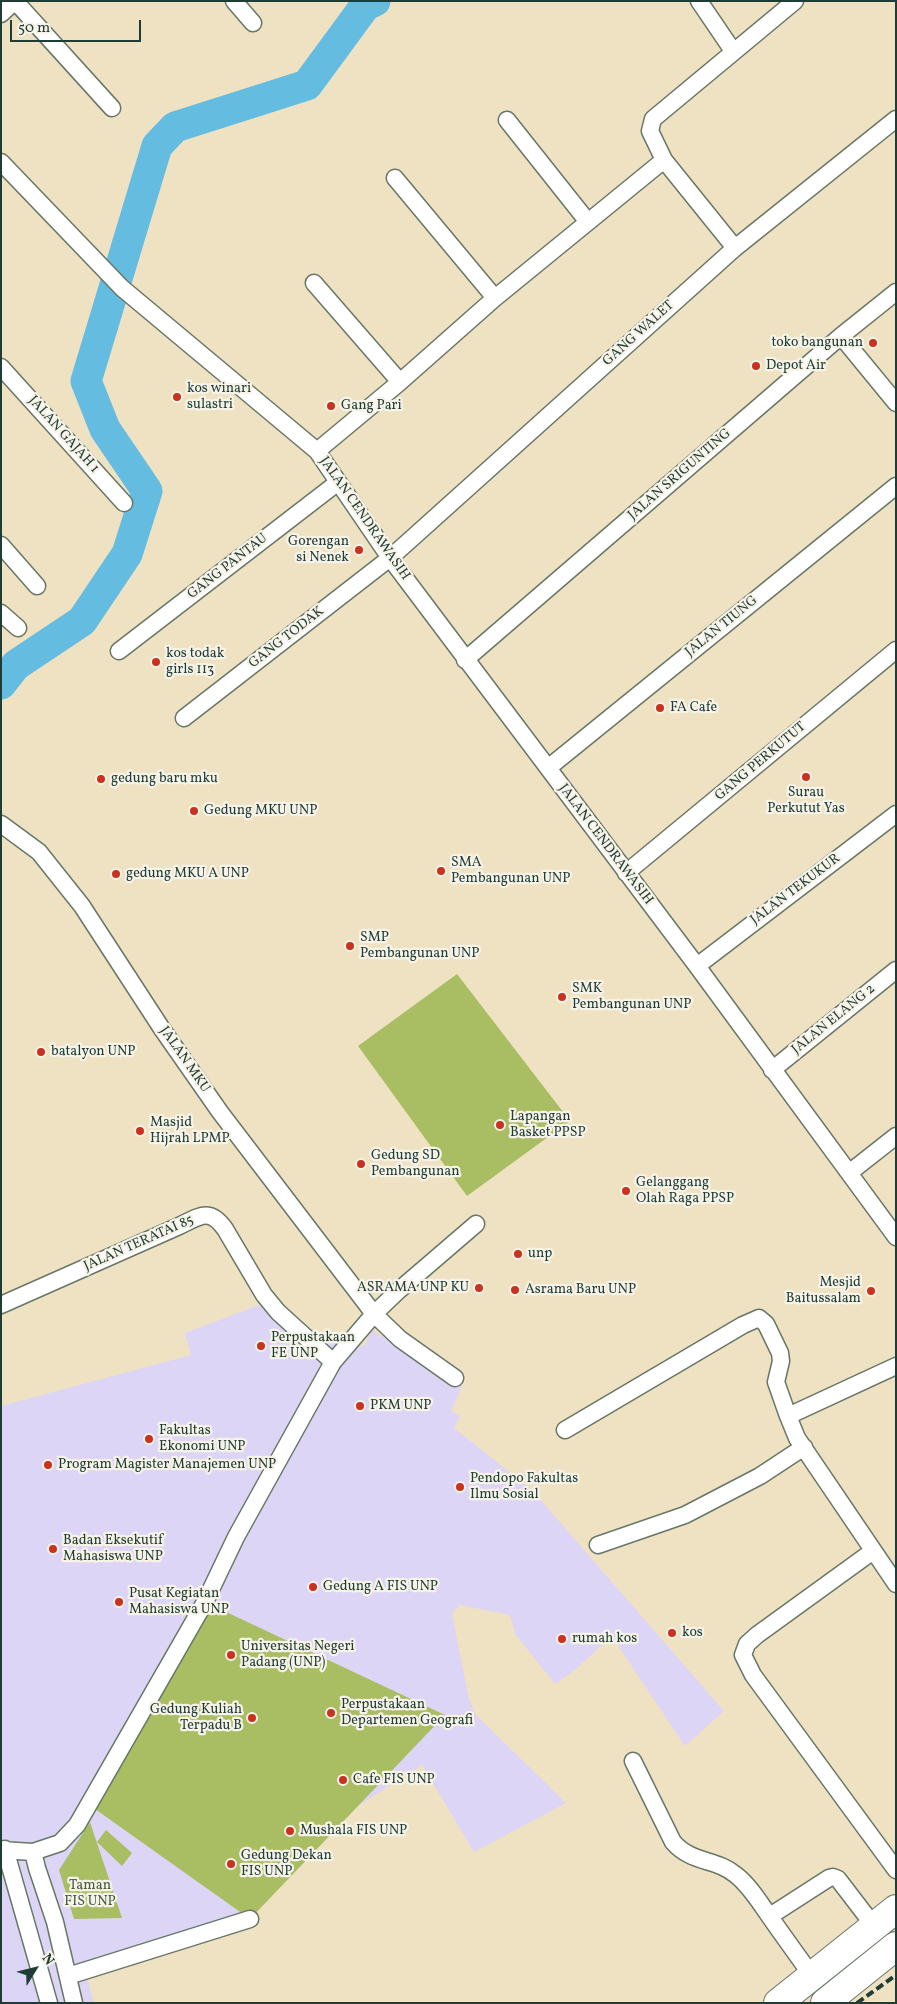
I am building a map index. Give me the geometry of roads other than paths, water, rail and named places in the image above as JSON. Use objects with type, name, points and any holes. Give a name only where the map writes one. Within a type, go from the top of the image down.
[{"type":"highway","points":[[778,2003],[896,1909]]},
{"type":"highway","points":[[825,2003],[896,1946]]},
{"type":"highway","points":[[835,1957],[854,1980]]},
{"type":"street","points":[[1,14],[15,1],[112,108]]},
{"type":"street","points":[[234,1],[253,22]]},
{"type":"street","points":[[699,1],[733,51]]},
{"type":"street","points":[[735,248],[664,160],[650,132],[653,119],[795,1]]},
{"type":"street","name":"GANG WALET","points":[[390,558],[735,248],[896,119]]},
{"type":"street","points":[[507,120],[588,222]]},
{"type":"street","points":[[317,451],[400,382],[495,298],[664,160]]},
{"type":"street","name":"JALAN CENDRAWASIH","points":[[1,162],[122,288],[317,451],[337,483],[390,558],[465,660],[697,966],[896,1237]]},
{"type":"street","points":[[395,178],[495,298]]},
{"type":"street","points":[[314,284],[400,382]]},
{"type":"street","name":"JALAN SRIGUNTING","points":[[465,660],[841,336],[896,292]]},
{"type":"street","points":[[841,336],[896,403]]},
{"type":"street","name":"JALAN GAJAH 1","points":[[1,367],[124,503]]},
{"type":"street","name":"GANG PANTAU","points":[[119,651],[337,483]]},
{"type":"street","name":"JALAN TIUNG","points":[[548,768],[896,486]]},
{"type":"street","points":[[1,545],[37,586]]},
{"type":"street","name":"GANG TODAK","points":[[184,718],[390,558]]},
{"type":"street","points":[[1,613],[18,628]]},
{"type":"street","name":"GANG PERKUTUT","points":[[626,873],[896,650]]},
{"type":"street","name":"JALAN TEKUKUR","points":[[697,966],[896,814]]},
{"type":"street","name":"JALAN MKU","points":[[1,824],[39,852],[82,906],[162,1029],[215,1104],[374,1314],[400,1339],[455,1378]]},
{"type":"street","name":"JALAN ELANG 2","points":[[772,1070],[896,970]]},
{"type":"street","points":[[849,1174],[896,1136]]},
{"type":"street","name":"JALAN TERATAI 85","points":[[1,1306],[177,1227],[205,1215],[212,1215],[226,1229],[264,1295],[273,1306],[299,1333],[333,1362]]},
{"type":"street","points":[[49,2003],[3,1849],[33,1852],[60,1843],[77,1825],[205,1602],[236,1537],[333,1362],[374,1314],[476,1224]]},
{"type":"street","points":[[565,1430],[758,1318],[766,1324],[780,1353],[781,1361],[776,1382],[798,1438],[896,1584]]},
{"type":"street","points":[[788,1416],[896,1366]]},
{"type":"street","points":[[598,1545],[685,1515],[760,1476],[804,1447]]},
{"type":"street","points":[[873,1551],[757,1636],[747,1644],[743,1655],[753,1675],[896,1870]]},
{"type":"street","points":[[633,1761],[673,1842],[681,1851],[697,1859],[726,1868],[736,1874],[770,1916],[812,1976]]},
{"type":"street","points":[[33,1852],[36,1868],[55,1922],[74,2003]]},
{"type":"street","points":[[770,1916],[833,1877],[838,1879],[874,1926]]},
{"type":"street","points":[[68,1976],[250,1918]]},
{"type":"waterway","points":[[1,684],[16,665],[82,621],[127,554],[147,491],[105,429],[86,381],[157,146],[175,127],[307,85],[365,6],[375,1]]},
{"type":"railway","points":[[857,2003],[896,1975]]},
{"type":"place","name":"toko bangunan","points":[[873,343]]},
{"type":"place","name":"Depot Air","points":[[756,366]]},
{"type":"place","name":"kos winari sulastri","points":[[177,397]]},
{"type":"place","name":"Gang Pari","points":[[331,406]]},
{"type":"place","name":"Gorengan si Nenek","points":[[359,550]]},
{"type":"place","name":"kos todak girls 113","points":[[156,662]]},
{"type":"place","name":"FA Cafe","points":[[660,708]]},
{"type":"place","name":"Surau Perkutut Yas","points":[[806,777]]},
{"type":"place","name":"gedung baru mku","points":[[101,779]]},
{"type":"place","name":"Gedung MKU UNP","points":[[194,811]]},
{"type":"place","name":"SMA Pembangunan UNP","points":[[441,871]]},
{"type":"place","name":"gedung MKU A UNP","points":[[116,874]]},
{"type":"place","name":"SMP Pembangunan UNP","points":[[350,946]]},
{"type":"place","name":"SMK Pembangunan UNP","points":[[562,997]]},
{"type":"place","name":"batalyon UNP","points":[[41,1052]]},
{"type":"place","name":"Lapangan Basket PPSP","points":[[500,1125]]},
{"type":"place","name":"Masjid Hijrah LPMP","points":[[140,1131]]},
{"type":"place","name":"Gedung SD Pembangunan","points":[[361,1164]]},
{"type":"place","name":"Gelanggang Olah Raga PPSP","points":[[626,1191]]},
{"type":"place","name":"unp","points":[[518,1254]]},
{"type":"place","name":"ASRAMA UNP KU","points":[[479,1288]]},
{"type":"place","name":"Asrama Baru UNP","points":[[515,1290]]},
{"type":"place","name":"Mesjid Baitussalam","points":[[871,1291]]},
{"type":"place","name":"Perpustakaan FE UNP","points":[[261,1346]]},
{"type":"place","name":"PKM UNP","points":[[360,1406]]},
{"type":"place","name":"Fakultas Ekonomi UNP","points":[[149,1439]]},
{"type":"place","name":"Program Magister Manajemen UNP","points":[[48,1465]]},
{"type":"place","name":"Pendopo Fakultas Ilmu Sosial","points":[[460,1487]]},
{"type":"place","name":"Badan Eksekutif Mahasiswa UNP","points":[[53,1549]]},
{"type":"place","name":"Gedung A FIS UNP","points":[[313,1587]]},
{"type":"place","name":"Pusat Kegiatan Mahasiswa UNP","points":[[119,1602]]},
{"type":"place","name":"kos","points":[[672,1633]]},
{"type":"place","name":"rumah kos","points":[[562,1639]]},
{"type":"place","name":"Universitas Negeri Padang (UNP)","points":[[231,1655]]},
{"type":"place","name":"Perpustakaan Departemen Geografi","points":[[331,1713]]},
{"type":"place","name":"Gedung Kuliah Terpadu B","points":[[252,1718]]},
{"type":"place","name":"Cafe FIS UNP","points":[[343,1780]]},
{"type":"place","name":"Mushala FIS UNP","points":[[290,1831]]},
{"type":"place","name":"Gedung Dekan FIS UNP","points":[[231,1864]]},
{"type":"park label","name":"Taman FIS UNP","points":[[90,1894]]}]
